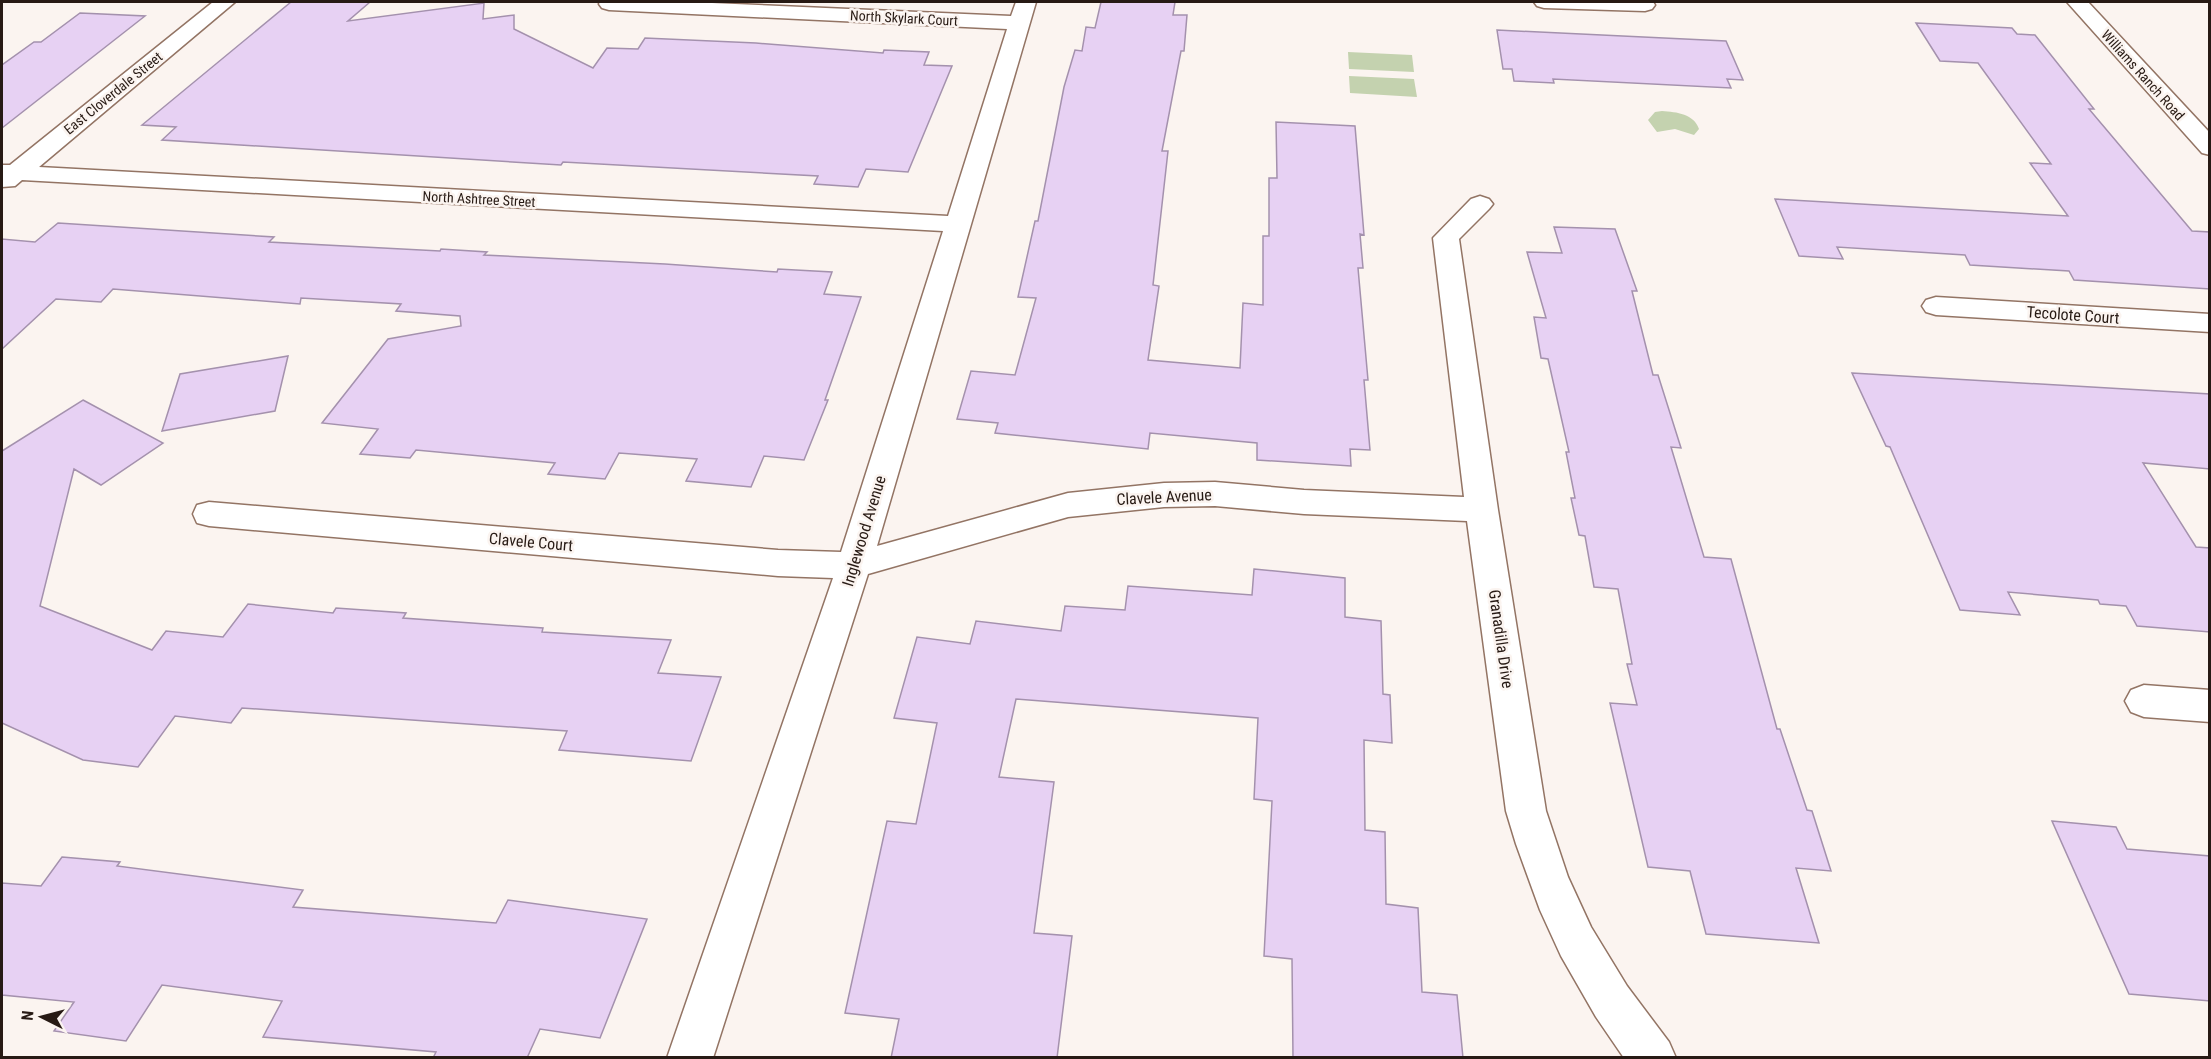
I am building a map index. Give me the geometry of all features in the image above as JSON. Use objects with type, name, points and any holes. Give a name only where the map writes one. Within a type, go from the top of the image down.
[{"type":"street","name":"East Cloverdale Street","points":[[6,177],[225,2]]},
{"type":"street","points":[[1544,2],[1645,5]]},
{"type":"street","name":"Williams Ranch Road","points":[[2077,2],[2210,148]]},
{"type":"street","name":"North Skylark Court","points":[[609,4],[1023,12]]},
{"type":"street","name":"Inglewood Avenue","points":[[690,1058],[854,565],[1023,12]]},
{"type":"street","name":"North Ashtree Street","points":[[6,177],[957,224]]},
{"type":"street","name":"Granadilla Drive","points":[[1480,204],[1446,238],[1482,510],[1526,810],[1536,848],[1563,915],[1604,992],[1653,1058]]},
{"type":"street","name":"Tecolote Court","points":[[1936,306],[2210,323]]},
{"type":"street","name":"Clavele Avenue","points":[[854,565],[1068,505],[1164,495],[1215,494],[1482,510]]},
{"type":"street","name":"Clavele Court","points":[[209,514],[778,563],[854,565]]},
{"type":"street","points":[[2144,701],[2210,706]]},
{"type":"green space","points":[[1348,52],[1412,55],[1414,72],[1349,69]]},
{"type":"green space","points":[[1349,76],[1414,79],[1417,97],[1350,93]]},
{"type":"green space","points":[[1662,111],[1689,117],[1699,129],[1694,135],[1675,129],[1657,132],[1648,120],[1655,112]]},
{"type":"building","points":[[291,2],[370,2],[348,21],[484,3],[483,19],[514,15],[514,29],[593,68],[607,48],[638,49],[645,38],[756,43],[883,53],[884,50],[929,52],[924,65],[952,66],[908,172],[866,169],[858,187],[814,184],[818,176],[563,162],[561,165],[162,140],[176,127],[142,125]]},
{"type":"building","points":[[1101,2],[1175,2],[1173,15],[1187,15],[1184,51],[1181,51],[1162,151],[1168,151],[1153,285],[1159,286],[1148,360],[1240,368],[1243,303],[1263,305],[1263,236],[1269,236],[1269,178],[1277,178],[1276,122],[1355,126],[1364,235],[1360,234],[1363,268],[1358,268],[1368,380],[1364,380],[1370,450],[1350,449],[1351,466],[1257,460],[1257,443],[1150,433],[1148,449],[995,433],[998,423],[957,419],[971,371],[1015,375],[1036,298],[1018,297],[1035,221],[1038,221],[1064,87],[1075,50],[1082,51],[1086,27],[1095,28]]},
{"type":"building","points":[[80,13],[145,16],[2,128],[2,65],[34,42],[41,42]]},
{"type":"building","points":[[1916,23],[2012,28],[2017,34],[2035,35],[2094,109],[2089,109],[2192,231],[2210,232],[2210,289],[2074,280],[2069,271],[1970,265],[1965,255],[1837,247],[1843,259],[1799,256],[1775,199],[2068,216],[2030,163],[2051,164],[1978,63],[1940,61]]},
{"type":"building","points":[[1497,30],[1726,41],[1743,80],[1727,79],[1731,88],[1553,79],[1554,83],[1514,81],[1512,69],[1503,69]]},
{"type":"building","points":[[58,223],[274,237],[269,242],[440,251],[441,249],[487,252],[484,255],[777,272],[778,269],[832,272],[824,294],[861,297],[825,400],[828,400],[804,460],[764,456],[751,487],[686,481],[697,459],[619,453],[605,479],[548,474],[555,463],[416,450],[410,458],[360,454],[378,429],[322,423],[388,339],[461,326],[460,316],[396,311],[401,304],[301,298],[300,304],[113,289],[101,302],[56,299],[2,349],[2,239],[35,242]]},
{"type":"building","points":[[1554,227],[1615,229],[1637,291],[1632,291],[1653,375],[1658,375],[1681,448],[1671,447],[1704,557],[1731,559],[1777,729],[1780,729],[1807,810],[1812,811],[1831,871],[1796,868],[1819,943],[1706,934],[1690,871],[1648,867],[1610,703],[1637,705],[1627,664],[1632,664],[1618,589],[1594,587],[1585,536],[1579,535],[1571,498],[1575,498],[1566,452],[1569,452],[1548,359],[1541,358],[1534,317],[1546,318],[1527,252],[1562,253]]},
{"type":"building","points":[[288,356],[275,411],[162,431],[180,374]]},
{"type":"building","points":[[1852,373],[2210,394],[2210,469],[2143,463],[2196,547],[2210,548],[2210,632],[2137,626],[2126,606],[2100,604],[2098,600],[2008,592],[2020,615],[1960,610],[1890,447],[1886,446]]},
{"type":"building","points":[[83,400],[163,443],[101,485],[74,469],[40,606],[152,650],[166,631],[223,637],[248,604],[333,613],[336,608],[406,613],[403,618],[543,628],[542,632],[671,640],[658,673],[721,677],[691,761],[559,750],[567,731],[242,708],[231,723],[175,716],[138,767],[83,760],[2,723],[2,451]]},
{"type":"building","points":[[1254,569],[1345,578],[1345,617],[1381,621],[1383,694],[1390,695],[1392,743],[1364,740],[1365,830],[1385,832],[1386,904],[1418,908],[1422,992],[1457,995],[1463,1058],[1293,1058],[1292,959],[1264,956],[1272,801],[1254,799],[1258,718],[1016,699],[999,777],[1054,782],[1034,933],[1072,936],[1057,1058],[891,1058],[899,1019],[845,1013],[887,821],[916,824],[937,723],[894,718],[917,637],[970,644],[976,621],[1061,631],[1065,606],[1125,610],[1128,586],[1252,595]]},
{"type":"building","points":[[2052,821],[2116,827],[2127,849],[2210,856],[2210,1001],[2129,994]]},
{"type":"building","points":[[62,857],[120,862],[117,866],[303,890],[293,907],[496,923],[508,900],[647,919],[600,1038],[540,1029],[527,1058],[433,1058],[436,1052],[263,1037],[282,1001],[162,985],[126,1041],[54,1031],[74,1002],[2,995],[2,883],[41,886]]}]
